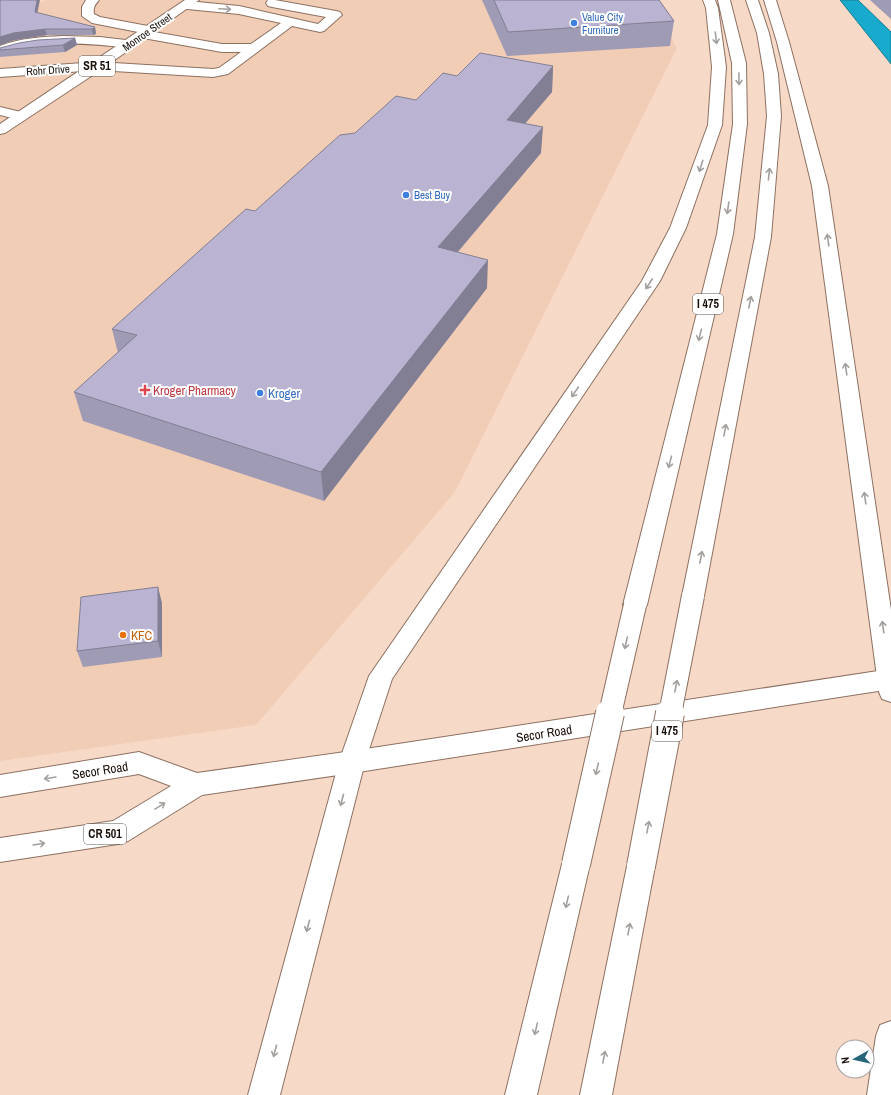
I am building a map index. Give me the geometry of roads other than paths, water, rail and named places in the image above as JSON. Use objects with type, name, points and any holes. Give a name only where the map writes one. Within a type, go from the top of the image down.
[{"type":"main road","points":[[93,0],[88,6],[87,11],[88,16],[96,20],[222,48],[253,48]]},
{"type":"main road","points":[[264,1095],[352,762],[381,676],[651,281],[678,228],[715,125],[719,67],[710,0]]},
{"type":"main road","name":"I 475","points":[[521,1095],[576,864],[635,605],[725,234],[740,124],[738,62],[724,0]]},
{"type":"main road","name":"I 475","points":[[596,1095],[763,237],[774,116],[771,74],[763,33],[752,0]]},
{"type":"main road","points":[[770,0],[783,42],[820,186],[891,683]]},
{"type":"main road","points":[[190,2],[219,9],[239,10],[320,28],[336,15],[262,1]]},
{"type":"main road","name":"Monroe Street","points":[[0,130],[190,2]]},
{"type":"main road","name":"Rohr Drive","points":[[0,73],[97,66],[213,73],[223,71],[289,22]]},
{"type":"main road","points":[[67,52],[85,41]]},
{"type":"main road","points":[[0,50],[9,46],[23,43],[40,45],[85,41],[105,41],[129,44]]},
{"type":"main road","points":[[0,62],[42,58],[46,60],[43,70]]},
{"type":"main road","points":[[0,111],[20,116]]},
{"type":"main road","name":"Secor Road","points":[[0,850],[118,832],[196,784],[891,683]]},
{"type":"main road","name":"Secor Road","points":[[0,786],[140,763],[196,784]]},
{"type":"main road","points":[[883,1095],[891,1036]]},
{"type":"water","points":[[840,0],[858,0],[891,32],[891,64]]},
{"type":"place","name":"Value City Furniture","points":[[574,23]]},
{"type":"place","name":"Best Buy","points":[[406,195]]},
{"type":"place","name":"Kroger Pharmacy","points":[[145,390]]},
{"type":"place","name":"Kroger","points":[[260,393]]},
{"type":"place","name":"KFC","points":[[123,635]]}]
